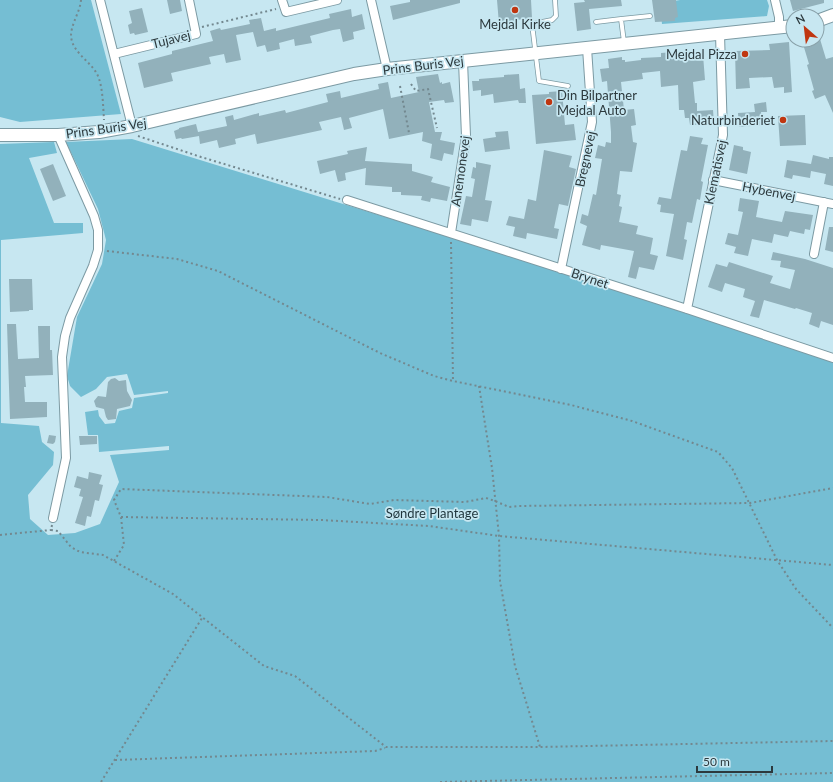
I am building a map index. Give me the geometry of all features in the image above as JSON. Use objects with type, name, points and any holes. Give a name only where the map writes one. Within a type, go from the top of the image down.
[{"type":"street","points":[[100,0],[132,126]]},
{"type":"street","name":"Tujavej","points":[[114,54],[196,34],[189,0]]},
{"type":"street","points":[[283,4],[286,12],[337,0]]},
{"type":"street","points":[[372,0],[387,69]]},
{"type":"street","points":[[775,0],[779,28]]},
{"type":"street","name":"Prins Buris Vej","points":[[0,135],[58,135],[98,132],[132,126],[354,74],[387,69],[785,27]]},
{"type":"street","name":"Klematisvej","points":[[687,309],[723,135],[720,34]]},
{"type":"street","name":"Bregnevej","points":[[561,269],[592,122],[587,48]]},
{"type":"street","name":"Anemonevej","points":[[451,233],[466,136],[463,60]]},
{"type":"street","name":"Prins Buris Vej","points":[[53,518],[66,458],[62,357],[65,336],[70,318],[93,266],[98,250],[98,230],[94,216],[58,135]]},
{"type":"street","name":"Hybenvej","points":[[713,180],[833,204]]},
{"type":"street","name":"Brynet","points":[[347,200],[687,309],[833,358]]},
{"type":"street","points":[[814,254],[824,202]]},
{"type":"lane","points":[[554,0],[556,16],[552,20],[532,24],[539,80],[568,86]]},
{"type":"lane","points":[[596,22],[650,16]]},
{"type":"lane","points":[[621,19],[624,44]]},
{"type":"path","points":[[81,0],[72,30],[72,41],[97,74],[100,81],[104,122]]},
{"type":"path","points":[[195,28],[283,4]]},
{"type":"path","points":[[411,84],[416,92],[428,89],[437,128]]},
{"type":"path","points":[[400,86],[409,133]]},
{"type":"path","points":[[132,126],[134,134],[150,140],[201,157],[347,200]]},
{"type":"path","points":[[451,233],[452,381]]},
{"type":"path","points":[[98,250],[177,259],[218,271],[380,354],[434,376],[571,405],[632,421],[718,452],[732,468],[777,560],[796,588],[833,628]]},
{"type":"path","points":[[479,386],[492,468],[499,536],[500,581],[515,666],[540,747]]},
{"type":"path","points":[[114,561],[124,545],[121,517],[114,500],[121,489],[326,497],[370,504],[394,500],[465,502],[486,498],[509,507],[750,503],[833,488]]},
{"type":"path","points":[[121,517],[321,520],[429,526],[499,536],[833,564]]},
{"type":"path","points":[[51,530],[53,518]]},
{"type":"path","points":[[0,535],[51,530],[58,531],[71,547],[80,552],[103,555],[114,561],[173,594],[264,666],[295,676],[386,747]]},
{"type":"path","points":[[101,782],[202,617]]},
{"type":"path","points":[[115,760],[375,751],[386,747],[540,747],[833,742]]},
{"type":"path","points":[[440,782],[833,773]]},
{"type":"green space","points":[[0,0],[91,0],[121,114],[20,122],[0,117]]},
{"type":"green space","points":[[680,0],[767,0],[769,6],[767,16],[662,24],[658,4]]},
{"type":"green space","name":"Søndre Plantage","points":[[132,139],[833,355],[833,782],[0,782],[0,144],[54,142],[57,153],[29,158],[54,223],[83,223],[83,233],[1,240],[1,423],[39,426],[42,442],[54,452],[53,465],[28,495],[30,519],[48,535],[75,533],[100,524],[119,482],[110,455],[169,450],[169,446],[99,452],[98,435],[88,435],[85,412],[98,410],[99,416],[105,424],[115,423],[119,411],[132,408],[134,398],[168,393],[168,391],[134,395],[127,374],[107,377],[96,389],[81,397],[70,386],[67,376],[77,317],[102,264],[106,240],[98,209],[66,142]]},
{"type":"building","points":[[167,0],[180,0],[182,11],[170,14]]},
{"type":"building","points":[[410,0],[460,0],[460,3],[393,20],[390,6],[410,2]]},
{"type":"building","name":"Mejdal Kirke","points":[[497,0],[531,0],[532,18],[516,20],[517,22],[499,24]]},
{"type":"building","points":[[584,0],[621,0],[622,6],[589,9],[591,29],[577,31],[574,3],[585,2]]},
{"type":"building","points":[[652,0],[676,0],[678,17],[675,18],[675,21],[655,22]]},
{"type":"building","points":[[790,0],[824,0],[824,3],[805,8],[792,8]]},
{"type":"building","points":[[142,8],[148,32],[135,35],[134,33],[130,34],[128,25],[132,23],[129,11]]},
{"type":"building","points":[[351,9],[352,17],[362,14],[365,29],[353,32],[354,39],[343,42],[340,29],[333,30],[310,36],[312,43],[295,46],[294,39],[279,43],[280,49],[267,52],[265,45],[257,47],[253,32],[236,35],[241,60],[226,63],[224,54],[209,57],[211,64],[171,73],[173,81],[144,88],[138,63],[172,54],[172,51],[213,41],[210,31],[220,28],[221,30],[250,24],[249,20],[261,18],[264,31],[276,28],[276,31],[330,18],[329,14]]},
{"type":"building","points":[[785,42],[785,48],[789,48],[792,92],[784,93],[784,87],[774,88],[772,77],[749,78],[750,88],[736,89],[735,51],[770,50],[769,44]]},
{"type":"building","points":[[804,48],[823,48],[826,59],[833,57],[833,113],[825,95],[815,99],[807,65],[809,64]]},
{"type":"building","points":[[674,52],[675,58],[703,55],[705,80],[693,82],[695,103],[697,103],[697,111],[713,110],[714,124],[690,125],[689,118],[685,118],[684,110],[679,110],[678,85],[661,87],[660,71],[642,73],[643,79],[621,82],[624,110],[634,109],[636,125],[631,126],[633,142],[637,143],[632,172],[620,171],[617,194],[621,195],[619,206],[622,207],[619,222],[638,226],[636,234],[653,238],[650,254],[658,256],[654,270],[639,267],[636,279],[628,277],[634,251],[601,245],[600,250],[582,245],[587,226],[580,223],[582,214],[588,216],[593,194],[596,195],[602,159],[595,158],[598,145],[605,147],[606,142],[611,143],[607,81],[602,82],[600,69],[609,68],[608,59],[622,57],[622,60],[625,60],[625,62],[641,60],[641,58],[661,57],[661,53]]},
{"type":"building","points":[[438,74],[440,83],[450,82],[454,102],[445,103],[444,100],[429,102],[435,132],[442,132],[440,140],[455,143],[453,155],[444,153],[442,161],[430,158],[432,144],[422,141],[423,132],[389,139],[383,109],[349,118],[352,128],[344,130],[341,117],[319,122],[322,130],[257,144],[255,134],[235,139],[236,144],[219,148],[217,140],[200,144],[199,136],[176,139],[174,131],[179,128],[196,124],[198,132],[227,126],[225,117],[233,115],[234,120],[259,113],[259,116],[285,110],[286,113],[328,102],[326,94],[340,91],[341,98],[379,89],[378,84],[388,82],[391,98],[419,92],[416,77]]},
{"type":"building","points":[[519,74],[520,89],[525,88],[526,103],[519,103],[518,100],[494,103],[493,94],[481,96],[481,90],[473,91],[472,81],[504,77],[504,75]]},
{"type":"building","points":[[562,91],[565,125],[574,124],[576,140],[536,144],[532,95],[549,94],[549,92]]},
{"type":"building","points":[[766,102],[767,112],[761,112],[763,125],[739,127],[738,113],[755,112],[754,104]]},
{"type":"building","points":[[805,115],[806,145],[780,146],[778,116]]},
{"type":"building","points":[[508,131],[510,149],[485,152],[483,139],[496,137],[495,132]]},
{"type":"building","points":[[690,136],[703,138],[701,144],[708,145],[701,181],[703,182],[700,200],[697,199],[692,223],[687,222],[684,239],[687,240],[683,260],[666,256],[674,214],[660,212],[661,205],[657,204],[659,197],[671,199],[681,150],[687,151]]},
{"type":"building","points":[[734,145],[743,147],[743,150],[751,152],[747,174],[729,170]]},
{"type":"building","points":[[367,147],[365,161],[412,164],[412,171],[433,177],[431,182],[450,187],[447,201],[431,198],[430,202],[421,200],[422,196],[401,195],[401,192],[392,192],[392,187],[365,185],[366,168],[345,173],[346,180],[338,182],[335,170],[320,174],[317,161],[348,154],[347,151]]},
{"type":"building","points":[[544,150],[572,156],[569,167],[576,169],[568,206],[559,204],[554,228],[559,229],[557,239],[527,233],[526,239],[513,236],[515,227],[506,225],[509,216],[524,219],[528,199],[536,201]]},
{"type":"building","points":[[813,155],[829,159],[829,157],[833,157],[833,186],[824,184],[826,174],[811,171],[810,178],[793,175],[792,179],[784,177],[787,160],[811,164]]},
{"type":"building","points":[[476,162],[491,165],[485,200],[492,201],[488,222],[472,219],[471,226],[460,224],[466,196],[472,197],[475,179],[471,178],[473,167],[476,168]]},
{"type":"building","points":[[53,164],[66,196],[53,201],[40,169]]},
{"type":"building","points":[[740,198],[759,201],[756,217],[782,222],[785,211],[813,215],[810,230],[805,229],[804,234],[790,231],[788,237],[774,234],[772,243],[752,239],[748,256],[734,253],[736,247],[725,244],[728,233],[738,235],[743,212],[738,211]]},
{"type":"building","points":[[829,227],[833,227],[833,252],[825,250]]},
{"type":"building","points":[[773,252],[805,259],[833,268],[833,325],[821,321],[819,328],[809,324],[812,313],[764,300],[759,318],[750,316],[755,301],[743,297],[745,289],[725,283],[722,292],[708,287],[716,264],[727,267],[729,262],[773,276],[770,283],[790,289],[795,270],[780,267],[781,261],[771,260]]},
{"type":"building","points":[[9,279],[32,279],[33,310],[10,312]]},
{"type":"building","points":[[7,324],[16,324],[18,359],[39,358],[38,326],[50,326],[50,350],[52,350],[53,375],[25,376],[26,387],[24,387],[25,402],[47,402],[47,417],[10,419]]},
{"type":"building","points":[[115,378],[119,381],[126,380],[127,391],[132,400],[130,406],[117,409],[116,419],[108,420],[104,409],[96,407],[94,401],[98,396],[106,397],[108,382]]},
{"type":"building","points":[[49,435],[56,436],[53,444],[47,443]]},
{"type":"building","points":[[79,436],[97,436],[97,444],[80,445]]},
{"type":"building","points":[[89,472],[102,475],[99,484],[103,485],[99,501],[95,500],[91,517],[87,516],[85,526],[75,523],[83,497],[79,496],[81,489],[74,487],[77,476],[88,479]]},
{"type":"place","name":"Mejdal Kirke","points":[[515,10]]},
{"type":"place","name":"Mejdal Pizza","points":[[745,54]]},
{"type":"place","name":"Din Bilpartner Mejdal Auto","points":[[549,102]]},
{"type":"place","name":"Naturbinderiet","points":[[783,120]]}]
